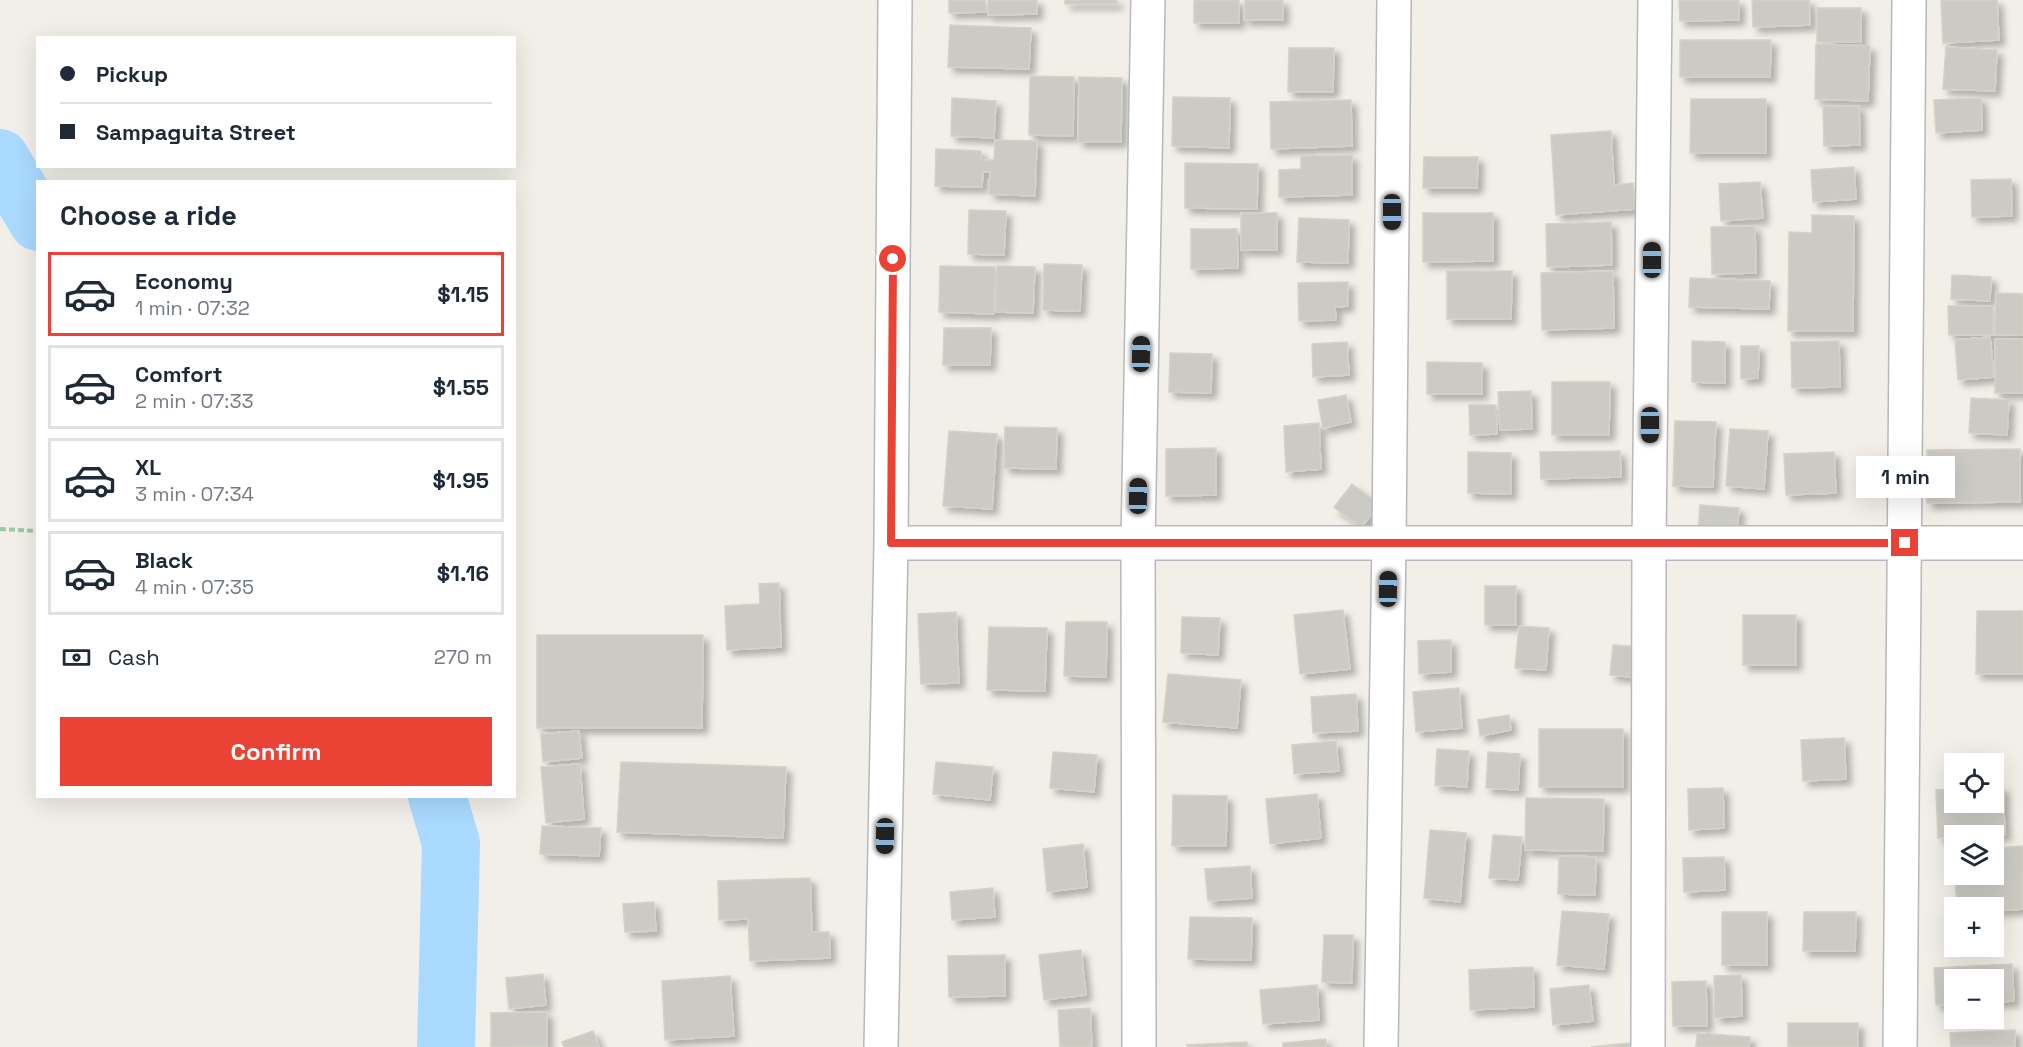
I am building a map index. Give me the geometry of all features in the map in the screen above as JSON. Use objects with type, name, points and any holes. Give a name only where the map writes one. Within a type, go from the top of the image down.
[{"type":"street","points":[[881,1047],[891,543],[895,0]]},
{"type":"street","points":[[1139,1047],[1138,543],[1148,0]]},
{"type":"street","points":[[1381,1047],[1394,0]]},
{"type":"street","points":[[1648,1047],[1649,543],[1655,0]]},
{"type":"street","points":[[1900,1047],[1909,0]]},
{"type":"street","points":[[891,543],[2023,543]]},
{"type":"path","points":[[0,529],[36,531]]},
{"type":"building","points":[[949,0],[985,0],[986,12],[949,13]]},
{"type":"building","points":[[988,0],[1037,0],[1037,14],[988,15]]},
{"type":"building","points":[[1065,0],[1117,0],[1117,4],[1065,4]]},
{"type":"building","points":[[1194,0],[1239,0],[1239,23],[1194,23]]},
{"type":"building","points":[[1245,0],[1283,0],[1283,20],[1244,20]]},
{"type":"building","points":[[1679,0],[1739,0],[1739,20],[1680,21]]},
{"type":"building","points":[[1752,0],[1809,0],[1810,25],[1753,27]]},
{"type":"building","points":[[1941,0],[1997,0],[1999,40],[1943,43]]},
{"type":"building","points":[[1817,8],[1861,8],[1861,42],[1817,42]]},
{"type":"building","points":[[950,25],[1031,28],[1029,69],[948,67]]},
{"type":"building","points":[[1680,40],[1771,40],[1770,77],[1680,77]]},
{"type":"building","points":[[1816,44],[1870,46],[1868,101],[1815,99]]},
{"type":"building","points":[[1946,47],[1997,50],[1995,91],[1943,89]]},
{"type":"building","points":[[1289,48],[1334,48],[1333,92],[1288,92]]},
{"type":"building","points":[[1030,76],[1074,77],[1073,136],[1029,135]]},
{"type":"building","points":[[1079,77],[1122,78],[1121,142],[1078,142]]},
{"type":"building","points":[[1173,97],[1230,98],[1229,148],[1172,146]]},
{"type":"building","points":[[952,98],[996,101],[994,138],[951,136]]},
{"type":"building","points":[[1981,98],[1982,130],[1936,133],[1934,100]]},
{"type":"building","points":[[1691,99],[1766,99],[1766,153],[1690,153]]},
{"type":"building","points":[[1351,100],[1352,146],[1271,149],[1270,102]]},
{"type":"building","points":[[1823,106],[1859,106],[1860,145],[1824,146]]},
{"type":"building","points":[[1611,131],[1614,185],[1633,183],[1635,209],[1556,215],[1551,135]]},
{"type":"building","points":[[995,140],[1037,141],[1035,196],[989,194],[990,172],[983,172],[982,187],[935,186],[936,149],[981,151],[981,160],[994,160]]},
{"type":"building","points":[[1352,155],[1352,195],[1279,197],[1279,170],[1301,169],[1301,156]]},
{"type":"building","points":[[1424,157],[1478,157],[1477,188],[1423,188]]},
{"type":"building","points":[[1185,163],[1258,164],[1257,209],[1185,208]]},
{"type":"building","points":[[1854,167],[1856,199],[1813,202],[1811,170]]},
{"type":"building","points":[[2011,179],[2012,216],[1972,217],[1971,180]]},
{"type":"building","points":[[1760,182],[1763,218],[1721,221],[1719,184]]},
{"type":"building","points":[[969,210],[1006,211],[1004,255],[968,254]]},
{"type":"building","points":[[1241,213],[1277,213],[1277,250],[1241,250]]},
{"type":"building","points":[[1423,213],[1493,213],[1493,261],[1423,262]]},
{"type":"building","points":[[1812,215],[1854,216],[1853,331],[1788,331],[1789,232],[1812,233]]},
{"type":"building","points":[[1299,218],[1349,220],[1348,263],[1297,262]]},
{"type":"building","points":[[1611,222],[1612,265],[1547,267],[1546,224]]},
{"type":"building","points":[[1755,226],[1756,273],[1712,274],[1711,227]]},
{"type":"building","points":[[1191,229],[1237,229],[1238,268],[1191,269]]},
{"type":"building","points":[[1044,264],[1082,265],[1080,311],[1043,310]]},
{"type":"building","points":[[940,266],[995,267],[994,314],[939,312]]},
{"type":"building","points":[[997,266],[1035,267],[1033,313],[996,312]]},
{"type":"building","points":[[1447,271],[1512,271],[1511,319],[1447,319]]},
{"type":"building","points":[[1613,271],[1614,328],[1542,330],[1541,273]]},
{"type":"building","points":[[1952,275],[1991,277],[1990,301],[1951,299]]},
{"type":"building","points":[[1690,278],[1770,281],[1769,309],[1689,307]]},
{"type":"building","points":[[1348,282],[1348,306],[1335,307],[1336,320],[1299,321],[1298,283]]},
{"type":"building","points":[[1996,293],[2023,294],[2023,335],[1995,335]]},
{"type":"building","points":[[1948,306],[1993,306],[1993,335],[1949,335]]},
{"type":"building","points":[[944,328],[991,328],[990,365],[943,365]]},
{"type":"building","points":[[1990,337],[1994,377],[1958,380],[1955,340]]},
{"type":"building","points":[[1995,339],[2023,339],[2023,393],[1995,393]]},
{"type":"building","points":[[1692,341],[1725,342],[1725,383],[1692,382]]},
{"type":"building","points":[[1839,341],[1840,387],[1792,388],[1791,342]]},
{"type":"building","points":[[1347,342],[1349,375],[1313,377],[1312,344]]},
{"type":"building","points":[[1741,346],[1759,346],[1758,378],[1741,379]]},
{"type":"building","points":[[1170,353],[1212,354],[1211,393],[1169,392]]},
{"type":"building","points":[[1427,362],[1482,363],[1482,394],[1427,394]]},
{"type":"building","points":[[1552,382],[1610,382],[1609,435],[1552,435]]},
{"type":"building","points":[[1531,391],[1532,429],[1500,430],[1498,392]]},
{"type":"building","points":[[1346,395],[1351,422],[1323,428],[1318,400]]},
{"type":"building","points":[[1971,398],[2009,400],[2007,435],[1969,433]]},
{"type":"building","points":[[1469,405],[1496,405],[1497,434],[1470,435]]},
{"type":"building","points":[[1675,421],[1716,422],[1713,487],[1673,486]]},
{"type":"building","points":[[1319,423],[1321,469],[1286,472],[1284,426]]},
{"type":"building","points":[[1005,427],[1057,428],[1056,469],[1004,468]]},
{"type":"building","points":[[1730,429],[1768,431],[1764,489],[1726,486]]},
{"type":"building","points":[[949,431],[997,434],[992,509],[943,506]]},
{"type":"building","points":[[1216,448],[1216,495],[1166,496],[1166,449]]},
{"type":"building","points":[[2020,449],[2020,502],[1927,503],[1927,450]]},
{"type":"building","points":[[1620,451],[1621,477],[1541,479],[1540,452]]},
{"type":"building","points":[[1468,452],[1511,453],[1511,494],[1468,493]]},
{"type":"building","points":[[1834,452],[1836,493],[1786,495],[1784,454]]},
{"type":"building","points":[[1352,484],[1379,504],[1361,528],[1334,507]]},
{"type":"building","points":[[1700,505],[1739,508],[1737,534],[1698,532]]},
{"type":"building","points":[[779,583],[781,647],[727,650],[725,606],[760,604],[759,584]]},
{"type":"building","points":[[1485,586],[1516,586],[1516,625],[1485,625]]},
{"type":"building","points":[[1343,610],[1350,669],[1300,674],[1294,615]]},
{"type":"building","points":[[1977,611],[2023,611],[2023,674],[1976,674]]},
{"type":"building","points":[[956,612],[959,683],[921,684],[918,614]]},
{"type":"building","points":[[1743,615],[1796,615],[1796,665],[1743,665]]},
{"type":"building","points":[[1182,617],[1220,618],[1218,655],[1181,653]]},
{"type":"building","points":[[1066,622],[1107,622],[1106,677],[1064,676]]},
{"type":"building","points":[[1519,626],[1549,628],[1546,670],[1515,668]]},
{"type":"building","points":[[989,627],[1047,628],[1045,691],[987,690]]},
{"type":"building","points":[[537,635],[703,635],[702,728],[537,728]]},
{"type":"building","points":[[1451,640],[1451,672],[1419,674],[1418,641]]},
{"type":"building","points":[[1613,645],[1642,647],[1640,678],[1610,675]]},
{"type":"building","points":[[1168,674],[1241,680],[1237,728],[1163,722]]},
{"type":"building","points":[[1459,688],[1462,728],[1416,732],[1413,692]]},
{"type":"building","points":[[1356,694],[1358,731],[1313,733],[1311,697]]},
{"type":"building","points":[[1509,715],[1511,730],[1480,736],[1478,720]]},
{"type":"building","points":[[1539,729],[1623,729],[1623,787],[1539,787]]},
{"type":"building","points":[[579,731],[582,758],[543,762],[541,734]]},
{"type":"building","points":[[1844,738],[1846,779],[1803,781],[1801,740]]},
{"type":"building","points":[[1336,741],[1339,771],[1294,774],[1292,745]]},
{"type":"building","points":[[1437,749],[1469,751],[1467,787],[1435,785]]},
{"type":"building","points":[[1053,752],[1097,755],[1094,792],[1050,788]]},
{"type":"building","points":[[1488,752],[1520,754],[1518,790],[1486,788]]},
{"type":"building","points":[[621,762],[786,767],[783,838],[617,832]]},
{"type":"building","points":[[936,762],[993,767],[990,800],[933,794]]},
{"type":"building","points":[[580,764],[584,819],[546,823],[541,767]]},
{"type":"building","points":[[1723,788],[1724,828],[1689,830],[1688,789]]},
{"type":"building","points":[[1936,790],[1944,790],[1944,813],[2004,813],[2004,811],[2005,835],[2004,825],[1944,825],[1944,838],[1938,838]]},
{"type":"building","points":[[1317,794],[1321,838],[1270,844],[1266,799]]},
{"type":"building","points":[[1173,795],[1227,796],[1226,846],[1172,846]]},
{"type":"building","points":[[1526,798],[1604,799],[1603,851],[1525,850]]},
{"type":"building","points":[[542,826],[601,828],[599,856],[540,854]]},
{"type":"building","points":[[1430,830],[1466,833],[1460,902],[1424,898]]},
{"type":"building","points":[[1493,835],[1522,837],[1518,880],[1489,878]]},
{"type":"building","points":[[1083,844],[1087,887],[1047,892],[1043,849]]},
{"type":"building","points":[[2023,846],[2023,909],[2004,910],[2004,897],[1956,897],[1956,885],[2004,885],[2004,847]]},
{"type":"building","points":[[1559,856],[1596,857],[1595,895],[1558,894]]},
{"type":"building","points":[[1724,857],[1725,890],[1684,892],[1683,858]]},
{"type":"building","points":[[1250,866],[1252,898],[1208,901],[1205,869]]},
{"type":"building","points":[[810,878],[812,932],[829,932],[830,958],[750,961],[748,919],[719,920],[718,881]]},
{"type":"building","points":[[993,888],[995,917],[952,920],[950,892]]},
{"type":"building","points":[[654,902],[656,931],[625,932],[623,904]]},
{"type":"building","points":[[1562,911],[1609,914],[1604,969],[1557,965]]},
{"type":"building","points":[[1722,912],[1767,912],[1767,965],[1722,965]]},
{"type":"building","points":[[1804,912],[1856,912],[1855,951],[1803,951]]},
{"type":"building","points":[[1190,917],[1252,918],[1251,960],[1188,959]]},
{"type":"building","points":[[1324,935],[1353,935],[1352,983],[1322,982]]},
{"type":"building","points":[[1081,950],[1086,995],[1044,1000],[1039,955]]},
{"type":"building","points":[[1005,955],[1005,996],[949,997],[948,956]]},
{"type":"building","points":[[2012,964],[2014,1001],[2004,1002],[2004,969],[1944,969],[1944,1005],[1936,1005],[1934,968]]},
{"type":"building","points":[[1533,967],[1534,1007],[1470,1010],[1469,970]]},
{"type":"building","points":[[543,974],[546,1005],[509,1009],[506,978]]},
{"type":"building","points":[[1741,975],[1742,1016],[1715,1018],[1714,976]]},
{"type":"building","points":[[730,976],[734,1036],[665,1040],[662,981]]},
{"type":"building","points":[[1706,981],[1707,1026],[1673,1026],[1672,982]]},
{"type":"building","points":[[1317,985],[1319,1020],[1263,1024],[1260,990]]},
{"type":"building","points":[[1589,985],[1593,1021],[1553,1025],[1550,989]]},
{"type":"building","points":[[1090,1008],[1092,1047],[1060,1047],[1058,1010]]},
{"type":"building","points":[[547,1012],[547,1046],[491,1047],[491,1013]]},
{"type":"building","points":[[1788,1023],[1858,1023],[1858,1047],[1788,1047]]},
{"type":"building","points":[[2015,1030],[2015,1047],[1951,1047],[1950,1033]]},
{"type":"building","points":[[593,1031],[599,1047],[564,1047],[562,1042]]},
{"type":"building","points":[[1697,1033],[1750,1037],[1749,1047],[1696,1047]]},
{"type":"building","points":[[1326,1039],[1326,1047],[1283,1047],[1283,1043]]},
{"type":"building","points":[[1247,1042],[1247,1047],[1187,1047],[1187,1045]]},
{"type":"building","points":[[1630,1043],[1630,1047],[1591,1047]]},
{"type":"waterway","points":[[0,158],[36,219]]},
{"type":"waterway","points":[[438,798],[451,843],[446,1047]]},
{"type":"route","points":[[893,259],[891,543],[1905,543]]}]
